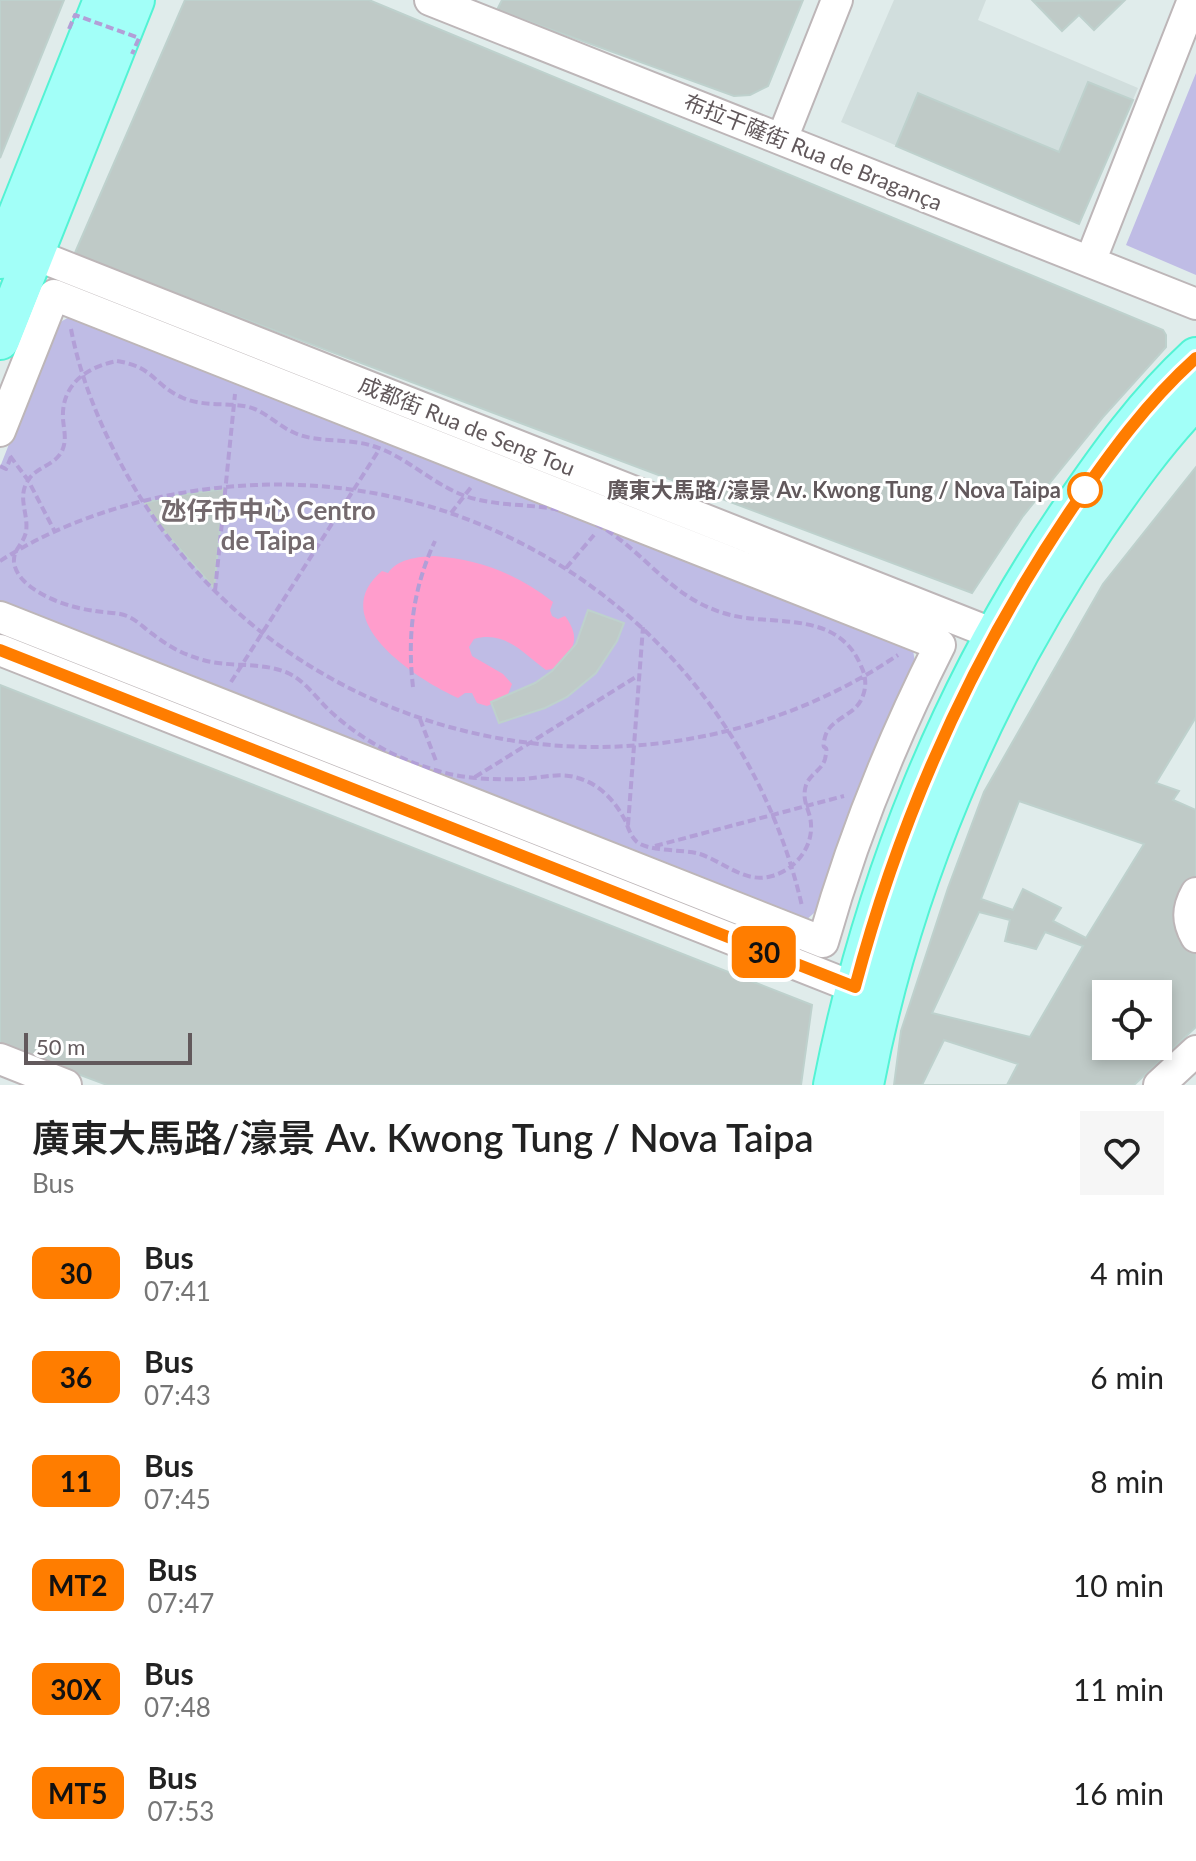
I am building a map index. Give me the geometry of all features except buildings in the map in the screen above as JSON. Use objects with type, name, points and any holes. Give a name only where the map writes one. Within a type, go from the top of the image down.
[{"type":"main road","points":[[0,340],[10,250],[103,0]]},
{"type":"main road","points":[[10,250],[135,0]]},
{"type":"main road","points":[[1008,640],[1046,546],[1111,451],[1161,391],[1196,357]]},
{"type":"main road","points":[[864,1085],[869,993],[895,855],[926,776],[1008,640],[1072,563],[1135,470],[1196,399]]},
{"type":"main road","points":[[833,1085],[869,993]]},
{"type":"street","name":"布拉干薩街 Rua de Bragança","points":[[430,0],[476,8],[782,139],[1196,304]]},
{"type":"street","points":[[782,139],[837,0]]},
{"type":"street","points":[[1090,262],[1193,0]]},
{"type":"street","name":"成都街 Rua de Seng Tou","points":[[10,250],[138,296],[1008,640]]},
{"type":"street","points":[[0,617],[218,703],[445,783],[823,942],[876,787],[940,645],[607,521],[238,362],[54,295],[6,444]]},
{"type":"street","points":[[138,296],[238,362]]},
{"type":"street","points":[[757,562],[792,575],[876,588]]},
{"type":"street","points":[[0,650],[869,993]]},
{"type":"street","points":[[0,650],[82,662],[112,673]]},
{"type":"street","points":[[635,863],[665,892],[736,941]]},
{"type":"street","points":[[1196,893],[1188,915],[1196,937]]},
{"type":"street","points":[[1159,1085],[1196,1051]]},
{"type":"street","points":[[0,1059],[55,1083]]},
{"type":"path","points":[[69,29],[75,15],[139,38],[132,54]]},
{"type":"path","points":[[65,299],[83,374],[108,439],[142,501],[176,548],[215,591],[262,633],[338,683],[376,702],[420,719],[478,735],[528,744],[584,748],[634,747],[730,731],[813,702],[864,676],[922,638]]},
{"type":"path","points":[[117,361],[134,364],[184,398],[252,407],[298,435],[356,441],[380,448],[464,496],[487,502],[561,509],[607,521],[664,580],[684,596],[707,608],[731,615],[780,619],[823,628],[843,641],[858,659],[864,676],[865,693],[853,712],[829,729],[825,736],[825,761],[808,781],[804,793],[811,821],[810,838],[803,854],[792,866],[777,875],[760,878],[742,875],[721,863],[674,848],[635,863],[635,841],[617,805],[600,789],[579,778],[555,775],[526,779],[474,778],[445,783],[363,738],[330,711],[307,685],[287,672],[264,666],[208,662],[183,654],[124,614],[85,610],[52,599],[20,578],[14,552],[25,535],[22,499],[28,480],[41,468],[53,464],[65,444],[63,401],[71,385],[99,364],[117,361]]},
{"type":"path","points":[[215,591],[238,362]]},
{"type":"path","points":[[0,466],[6,469],[6,444]]},
{"type":"path","points":[[6,444],[55,532]]},
{"type":"path","points":[[218,703],[380,448]]},
{"type":"path","points":[[0,561],[55,532],[142,501],[225,487],[295,484],[354,490],[451,513],[497,531],[566,568],[597,589],[643,627],[697,685],[730,731],[774,814],[792,866],[808,936]]},
{"type":"path","points":[[566,568],[607,521]]},
{"type":"path","points":[[413,687],[410,645],[413,612],[420,581],[435,541]]},
{"type":"path","points":[[635,863],[628,827],[643,627]]},
{"type":"path","points":[[445,783],[474,778],[639,675]]},
{"type":"path","points":[[420,719],[445,783]]},
{"type":"path","points":[[635,863],[774,814],[876,787]]},
{"type":"shaded area","points":[[894,0],[986,0],[978,20],[1138,88],[1079,224],[841,122]]},
{"type":"shaded area","points":[[1196,73],[1196,275],[1126,245]]},
{"type":"shaded area","points":[[73,315],[913,650],[915,662],[822,906],[805,921],[0,614],[0,467],[54,330]]},
{"type":"shaded area","points":[[434,556],[482,564],[526,583],[553,602],[550,610],[552,616],[558,619],[565,616],[574,634],[568,655],[557,667],[546,670],[505,641],[485,637],[474,639],[469,647],[472,656],[503,674],[512,684],[507,697],[487,706],[477,703],[472,693],[458,698],[401,663],[370,628],[363,609],[367,590],[382,571],[388,573],[408,560]]},
{"type":"bus line","name":"30","points":[[0,650],[855,987],[895,855],[926,776],[1001,621],[1046,546],[1111,451],[1161,391],[1196,358]]},
{"type":"place","name":"廣東大馬路/濠景 Av. Kwong Tung / Nova Taipa","points":[[1085,490]]},
{"type":"district","name":"氹仔市中心 Centro de Taipa","points":[[268,526]]}]
